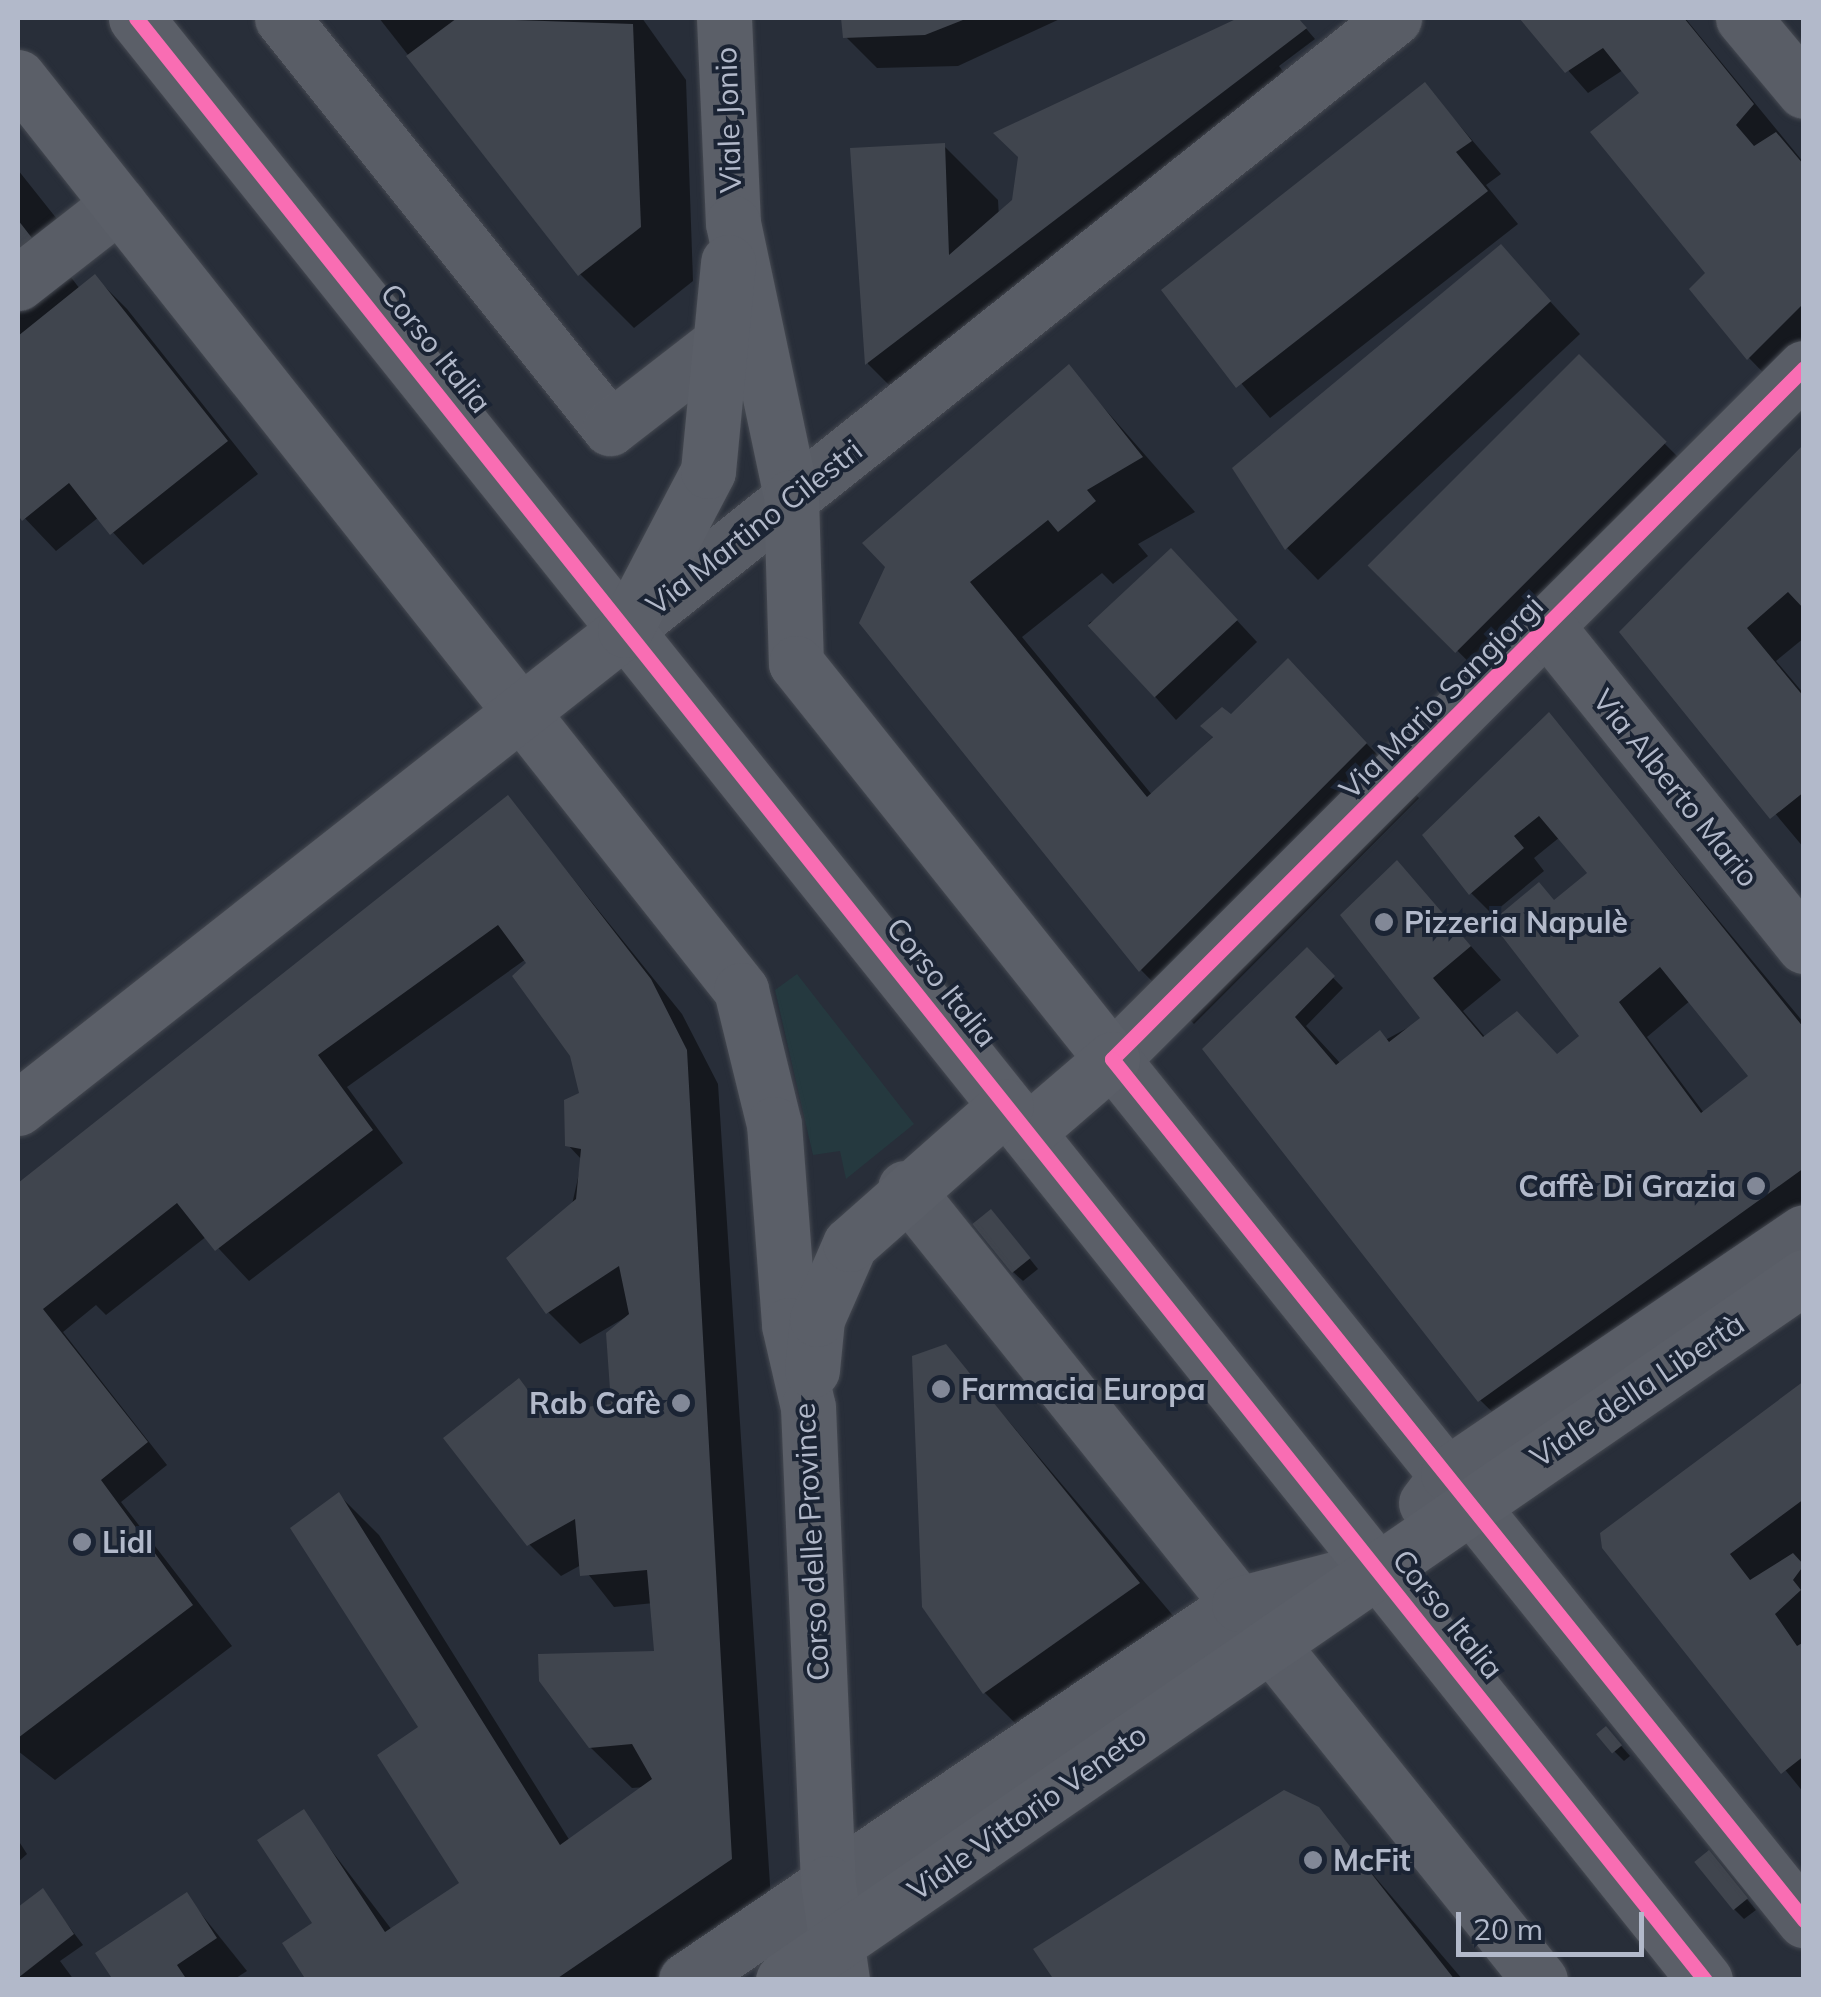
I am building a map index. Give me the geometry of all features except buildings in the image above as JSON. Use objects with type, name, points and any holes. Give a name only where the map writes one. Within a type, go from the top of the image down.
[{"type":"main road","name":"Corso Italia","points":[[136,18],[1705,1980]]},
{"type":"main road","name":"Viale Jonio","points":[[724,18],[733,223]]},
{"type":"main road","points":[[18,77],[525,710]]},
{"type":"main road","points":[[625,630],[708,471],[717,345],[733,223]]},
{"type":"main road","points":[[733,223],[791,497],[796,663],[1112,1059],[905,1188],[850,1244],[817,1319],[808,1408]]},
{"type":"main road","name":"Via Martino Cilestri","points":[[18,1108],[625,630]]},
{"type":"main road","name":"Corso delle Province","points":[[525,710],[741,990],[774,1124],[789,1325],[808,1408],[828,1883],[838,1962]]},
{"type":"main road","name":"Viale della Libertà","points":[[1377,1569],[1459,1489],[1804,1277]]},
{"type":"main road","name":"Viale Vittorio Veneto","points":[[783,1980],[838,1962],[1255,1624],[1377,1569]]},
{"type":"street","points":[[282,18],[610,428],[717,345]]},
{"type":"street","name":"Via Martino Cilestri","points":[[625,630],[1394,18]]},
{"type":"street","points":[[1744,18],[1804,91]]},
{"type":"street","points":[[18,283],[119,204]]},
{"type":"street","name":"Via Mario Sangiorgi","points":[[1112,1059],[1549,629],[1804,368]]},
{"type":"street","name":"Via Alberto Mario","points":[[1549,629],[1804,946]]},
{"type":"street","points":[[1112,1059],[1804,1920]]},
{"type":"street","points":[[905,1188],[1540,1980]]},
{"type":"street","points":[[1459,1489],[1804,1232]]},
{"type":"street","points":[[686,1980],[828,1883],[1255,1624]]},
{"type":"shaded area","points":[[797,974],[914,1124],[846,1179],[840,1151],[813,1155],[775,990]]},
{"type":"cycle path","points":[[136,18],[1705,1980]]},
{"type":"cycle path","points":[[1804,368],[1112,1059],[1804,1920]]},
{"type":"place","name":"Pizzeria Napulè","points":[[1384,922]]},
{"type":"place","name":"Caffè Di Grazia","points":[[1756,1186]]},
{"type":"place","name":"Farmacia Europa","points":[[941,1389]]},
{"type":"place","name":"Rab Cafè","points":[[681,1403]]},
{"type":"place","name":"Lidl","points":[[82,1542]]},
{"type":"place","name":"McFit","points":[[1313,1860]]}]
